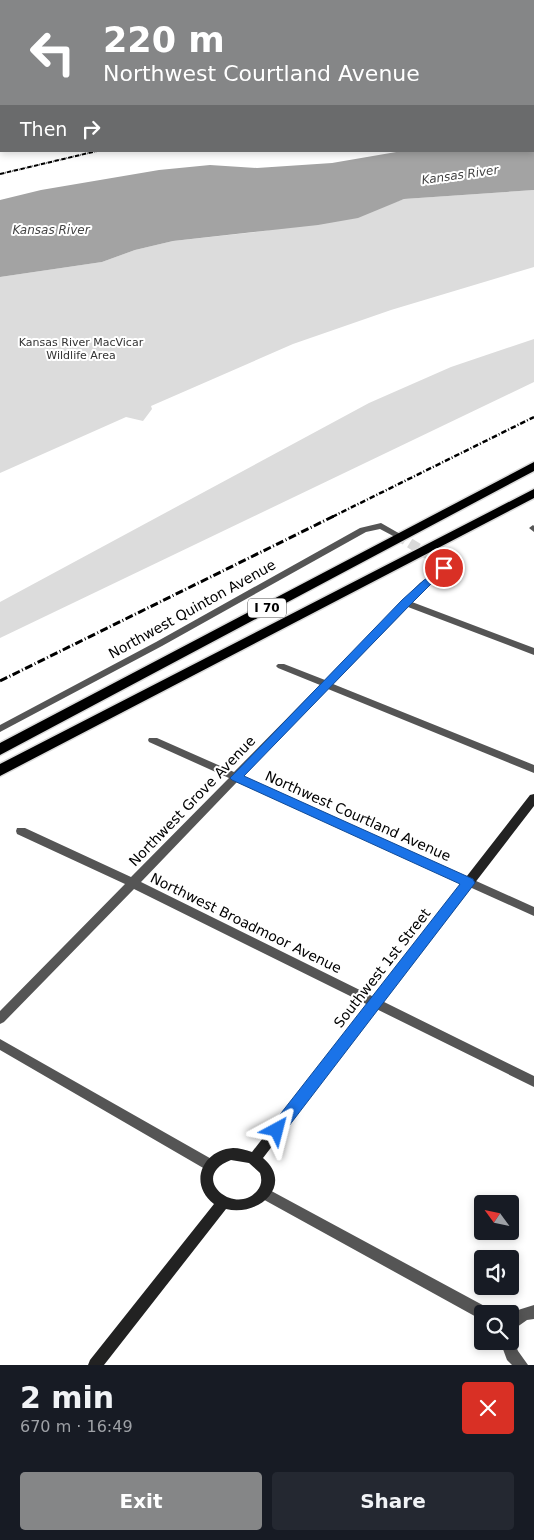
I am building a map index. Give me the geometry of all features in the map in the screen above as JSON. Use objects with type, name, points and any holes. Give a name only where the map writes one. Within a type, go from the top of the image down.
[{"type":"highway","name":"I 70","points":[[0,750],[534,466]]},
{"type":"highway","name":"I 70","points":[[0,771],[534,493]]},
{"type":"street","name":"Northwest Quinton Avenue","points":[[0,729],[363,530],[381,526],[397,535]]},
{"type":"street","points":[[432,557],[444,566],[444,572],[427,582],[406,602],[534,652]]},
{"type":"street","name":"Northwest Grove Avenue","points":[[0,1020],[406,602]]},
{"type":"street","points":[[281,666],[534,769]]},
{"type":"street","name":"Northwest Courtland Avenue","points":[[154,740],[534,912]]},
{"type":"street","name":"Southwest 1st Street","points":[[255,1158],[534,798]]},
{"type":"street","name":"Northwest Broadmoor Avenue","points":[[21,831],[132,883],[534,1082]]},
{"type":"street","points":[[0,1044],[210,1165]]},
{"type":"street","points":[[232,1154],[241,1154],[255,1158],[263,1165],[267,1174],[268,1184],[264,1193],[251,1203],[240,1205],[223,1202],[213,1195],[206,1175],[210,1165],[222,1156],[232,1154]]},
{"type":"street","points":[[264,1193],[474,1308]]},
{"type":"street","points":[[95,1365],[223,1202]]},
{"type":"street","points":[[519,1318],[534,1312]]},
{"type":"street","points":[[510,1350],[521,1365]]},
{"type":"green space","name":"Kansas River MacVicar Wildlife Area","points":[[534,190],[534,267],[391,310],[293,344],[151,406],[152,409],[143,421],[126,417],[0,473],[0,277],[102,262],[135,250],[173,241],[264,231],[387,205],[404,199]]},
{"type":"green space","points":[[534,339],[534,382],[0,638],[0,602],[369,403],[451,367]]},
{"type":"water","name":"Kansas River","points":[[396,152],[534,152],[534,190],[404,199],[358,218],[318,225],[173,241],[135,250],[102,262],[0,277],[0,200],[41,190],[159,170],[210,165],[257,168],[332,163]]},
{"type":"tunnel","points":[[397,535],[432,557]]},
{"type":"railway","points":[[0,174],[93,152]]},
{"type":"railway","points":[[332,517],[534,417]]},
{"type":"railway","points":[[0,681],[334,516]]},
{"type":"route","points":[[277,1130],[468,883],[236,778],[406,602],[427,582],[441,575],[445,570],[444,568]]}]
